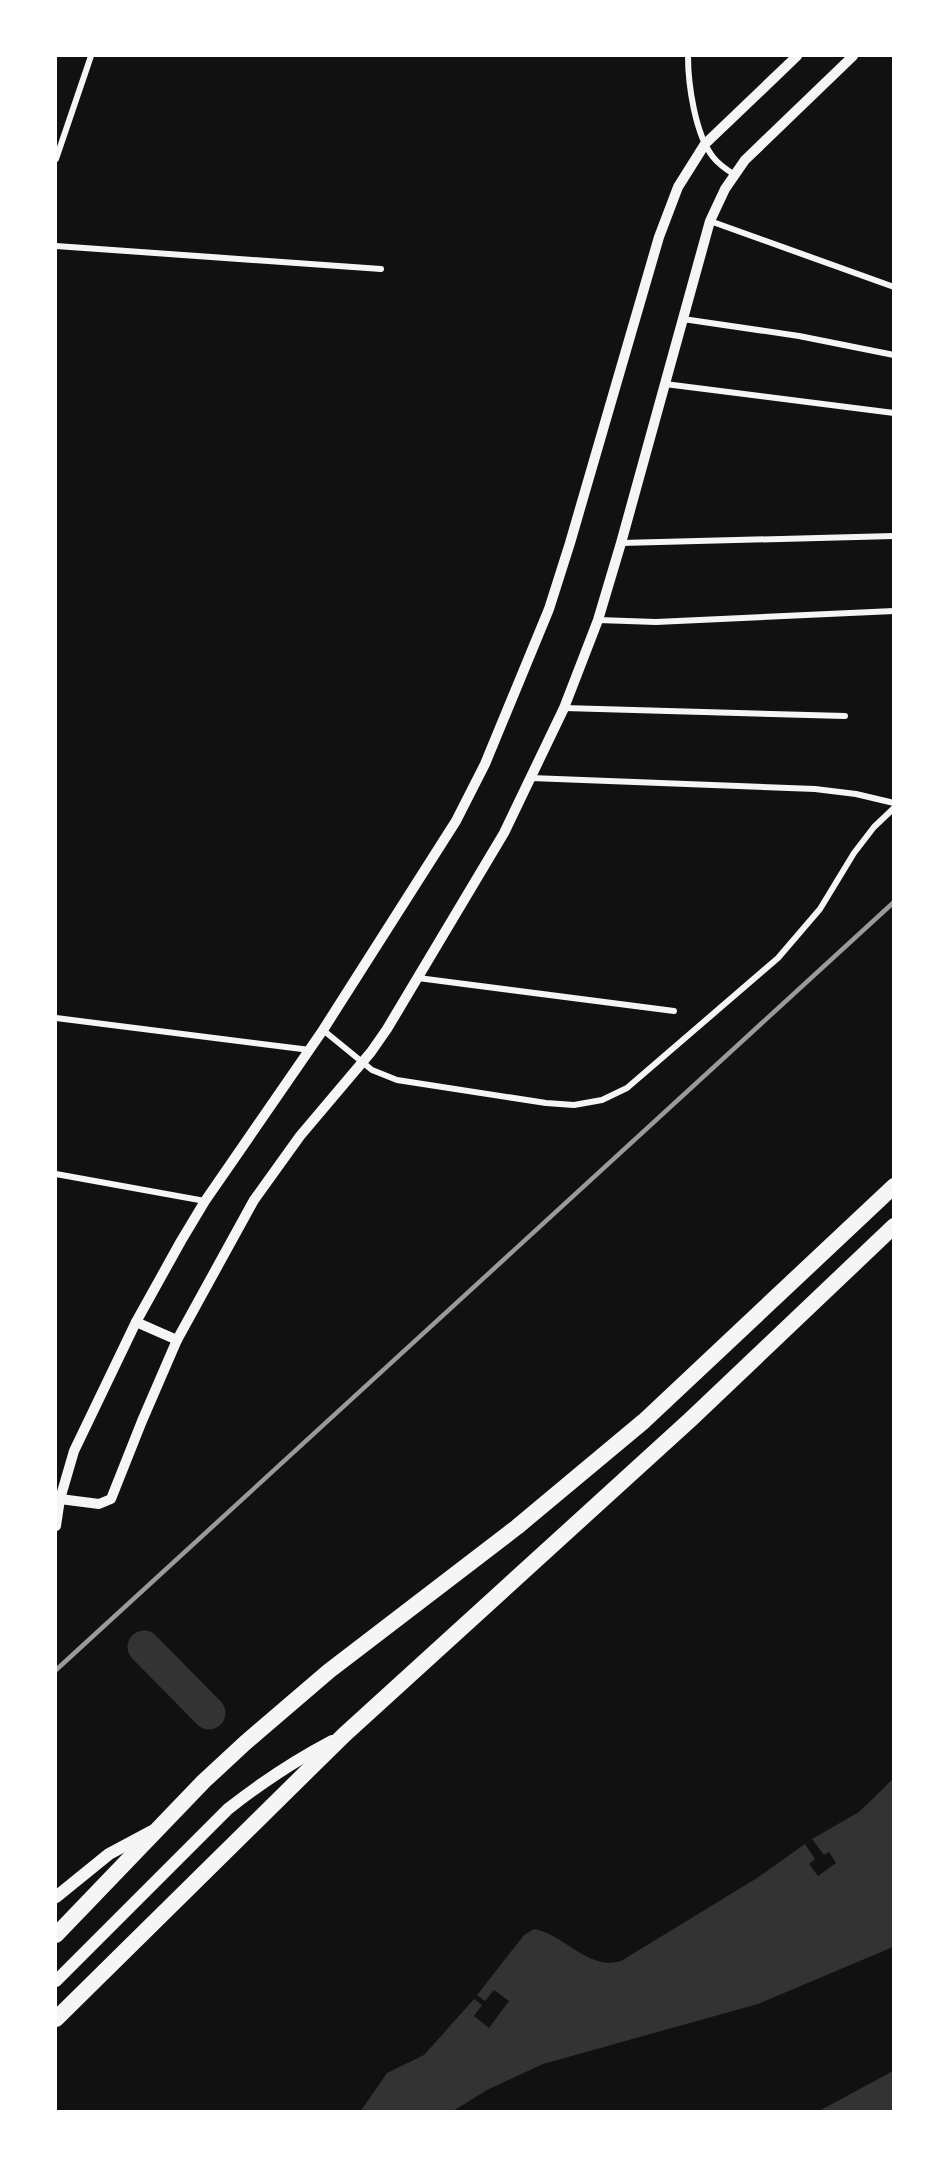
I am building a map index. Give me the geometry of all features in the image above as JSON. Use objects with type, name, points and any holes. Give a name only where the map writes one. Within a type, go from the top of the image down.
[{"type":"highway","points":[[56,1935],[158,1828],[237,1750],[328,1671],[517,1527],[644,1421],[894,1186]]},
{"type":"highway","points":[[56,2019],[344,1735],[665,1442],[894,1226]]},
{"type":"main road","points":[[56,1981],[228,1809],[259,1784],[292,1762],[344,1735]]},
{"type":"main road","points":[[56,1897],[110,1854],[158,1828]]},
{"type":"street","points":[[56,159],[91,56]]},
{"type":"street","points":[[688,56],[691,87],[700,133],[712,157],[735,175]]},
{"type":"street","points":[[56,1526],[61,1475],[136,1322],[170,1260],[205,1201],[310,1050],[456,821],[485,764],[549,609],[667,211],[678,187],[705,144],[797,56]]},
{"type":"street","points":[[60,1500],[99,1504],[111,1499],[177,1340],[254,1200],[300,1136],[363,1062],[387,1029],[504,833],[564,708],[598,620],[710,221],[725,189],[745,160],[853,56]]},
{"type":"street","points":[[710,221],[894,287]]},
{"type":"street","points":[[56,246],[381,269]]},
{"type":"street","points":[[683,319],[799,336],[894,356]]},
{"type":"street","points":[[665,384],[894,413]]},
{"type":"street","points":[[621,543],[894,536]]},
{"type":"street","points":[[598,620],[656,622],[894,611]]},
{"type":"street","points":[[564,708],[845,716]]},
{"type":"street","points":[[531,778],[815,789],[856,794],[894,803]]},
{"type":"street","points":[[323,1030],[372,1070],[397,1080],[546,1103],[574,1105],[602,1100],[627,1088],[778,958],[820,909],[854,853],[874,827],[894,808]]},
{"type":"street","points":[[418,978],[674,1011]]},
{"type":"street","points":[[56,1018],[310,1050]]},
{"type":"street","points":[[56,1174],[205,1201]]},
{"type":"street","points":[[136,1322],[177,1340]]},
{"type":"shaded area","points":[[893,1779],[893,1947],[758,2004],[543,2064],[487,2090],[453,2111],[360,2112],[387,2073],[424,2055],[474,1999],[524,1935],[534,1929],[556,1938],[587,1957],[609,1963],[621,1961],[757,1878],[812,1839],[859,1812]]},
{"type":"shaded area","points":[[893,2071],[893,2111],[819,2111]]},
{"type":"pier","points":[[812,1839],[824,1855],[829,1852],[836,1863],[818,1876],[809,1864],[815,1859],[805,1844]]},
{"type":"pier","points":[[494,1990],[509,2001],[489,2028],[474,2016],[482,2005],[474,1999],[477,1995],[485,2001]]},
{"type":"waterway","points":[[144,1647],[209,1713]]},
{"type":"railway","points":[[56,1670],[894,902]]}]
